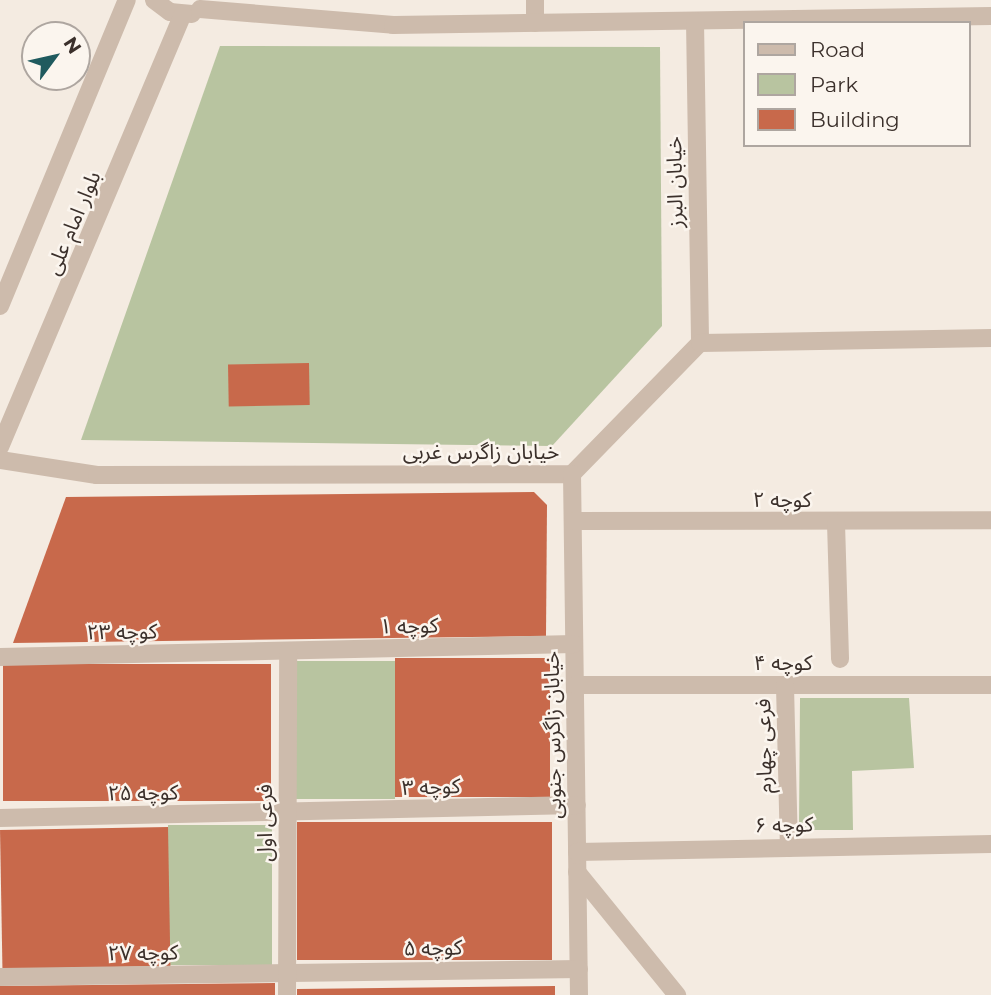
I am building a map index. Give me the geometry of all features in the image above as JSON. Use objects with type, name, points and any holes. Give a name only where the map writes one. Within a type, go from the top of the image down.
[{"type":"street","name":"بلوار امام علی","points":[[0,306],[127,0]]},
{"type":"street","points":[[154,0],[191,12],[393,26],[991,16]]},
{"type":"street","points":[[191,12],[216,0]]},
{"type":"street","points":[[535,0],[535,23]]},
{"type":"street","name":"بلوار امام علی","points":[[0,447],[191,12]]},
{"type":"street","name":"خیابان البرز","points":[[695,21],[700,343]]},
{"type":"street","points":[[700,343],[991,338]]},
{"type":"street","name":"خیابان زاگرس غربی","points":[[0,460],[97,475],[572,474],[700,343]]},
{"type":"street","name":"خیابان زاگرس جنوبی","points":[[572,474],[579,995]]},
{"type":"street","name":"کوچه ۲","points":[[573,521],[836,523],[991,520]]},
{"type":"street","points":[[836,523],[840,659]]},
{"type":"street","name":"کوچه ۱","points":[[244,652],[574,644]]},
{"type":"street","name":"کوچه ۲۳","points":[[0,657],[244,652]]},
{"type":"street","name":"فرعی اول","points":[[287,995],[288,652]]},
{"type":"street","name":"کوچه ۴","points":[[575,685],[991,685]]},
{"type":"street","name":"فرعی چهارم","points":[[785,686],[789,848]]},
{"type":"street","name":"کوچه ۳","points":[[287,814],[577,805]]},
{"type":"street","name":"کوچه ۲۵","points":[[0,818],[287,814]]},
{"type":"street","name":"کوچه ۶","points":[[577,852],[991,844]]},
{"type":"street","points":[[578,872],[677,995]]},
{"type":"street","name":"۵ کوچه","points":[[287,973],[579,969]]},
{"type":"street","name":"۲۷ کوچه","points":[[0,977],[287,973]]},
{"type":"green space","points":[[220,46],[660,47],[662,326],[552,446],[81,440]]},
{"type":"green space","points":[[296,661],[395,661],[395,799],[296,799]]},
{"type":"green space","points":[[800,698],[909,698],[914,768],[852,771],[853,830],[799,830]]},
{"type":"green space","points":[[168,825],[272,825],[272,965],[168,965]]},
{"type":"building","points":[[309,363],[310,405],[229,406],[228,364]]},
{"type":"building","points":[[534,492],[547,505],[546,636],[13,643],[66,497]]},
{"type":"building","points":[[395,658],[550,658],[550,797],[395,797]]},
{"type":"building","points":[[3,664],[271,664],[271,801],[3,801]]},
{"type":"building","points":[[297,822],[552,822],[552,960],[297,960]]},
{"type":"building","points":[[168,827],[170,966],[2,969],[0,830]]},
{"type":"building","points":[[275,983],[275,995],[0,995],[0,986]]},
{"type":"building","points":[[555,986],[555,995],[297,995],[297,989]]}]
